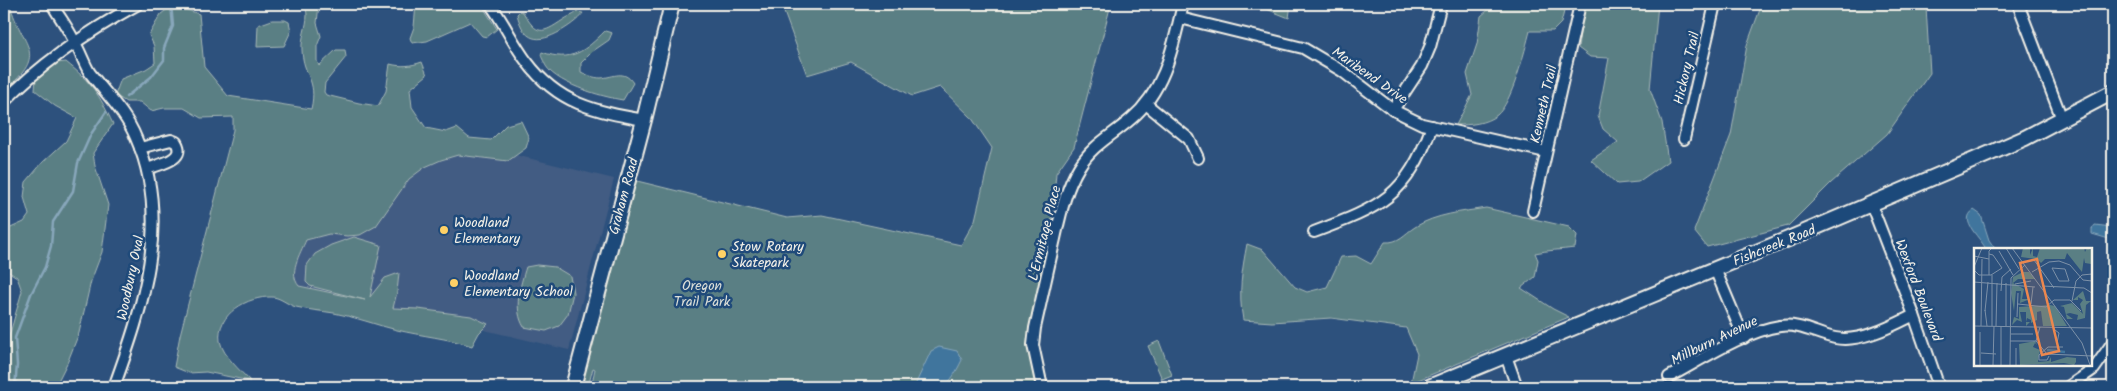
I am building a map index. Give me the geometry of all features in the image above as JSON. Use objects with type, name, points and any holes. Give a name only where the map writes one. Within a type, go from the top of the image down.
[{"type":"main road","name":"Graham Road","points":[[574,387],[644,120],[672,4]]},
{"type":"main road","name":"Fishcreek Road","points":[[1430,387],[1871,204],[2017,141],[2113,92]]},
{"type":"street","name":"Woodbury Oval","points":[[52,4],[75,42],[85,64],[136,137],[152,188],[154,217],[151,258],[132,337],[114,387]]},
{"type":"street","points":[[4,102],[34,73],[75,42],[138,4]]},
{"type":"street","points":[[490,4],[527,62],[551,87],[566,99],[592,109],[644,120]]},
{"type":"street","name":"L'Ermitage Place","points":[[1042,387],[1033,345],[1035,328],[1062,208],[1069,186],[1088,154],[1106,137],[1130,120],[1146,104],[1159,85],[1166,70],[1183,4]]},
{"type":"street","points":[[1393,110],[1422,66],[1430,47],[1441,4]]},
{"type":"street","name":"Kenneth Trail","points":[[1533,211],[1580,4]]},
{"type":"street","name":"Hickory Trail","points":[[1684,139],[1715,4]]},
{"type":"street","points":[[2018,4],[2062,119]]},
{"type":"street","name":"Maribend Drive","points":[[1180,18],[1303,48],[1342,71],[1393,110],[1411,119],[1432,126],[1546,152]]},
{"type":"street","points":[[1146,104],[1189,139],[1198,158]]},
{"type":"street","points":[[1314,232],[1365,212],[1393,192],[1415,167],[1432,126]]},
{"type":"street","points":[[140,148],[171,140],[176,142],[179,147],[179,153],[176,158],[147,169]]},
{"type":"street","name":"Wexford Boulevard","points":[[1871,204],[1914,315],[1939,387]]},
{"type":"street","points":[[1715,269],[1744,338]]},
{"type":"street","name":"Millburn Avenue","points":[[1669,377],[1744,338],[1771,328],[1791,325],[1863,336],[1914,315]]},
{"type":"street","points":[[2068,387],[2094,369],[2113,342]]},
{"type":"street","points":[[1506,356],[1517,387]]},
{"type":"shaded area","name":"Woodland Elementary","points":[[318,107],[614,179],[569,350],[275,280]]},
{"type":"shaded area","points":[[1974,210],[1981,215],[1989,240],[1995,248],[1985,248],[1972,230],[1968,219]]},
{"type":"shaded area","points":[[2095,225],[2112,227],[2109,239],[2092,234],[2092,229]]},
{"type":"shaded area","points":[[939,347],[957,351],[962,360],[950,381],[946,384],[935,387],[917,387],[916,383],[931,351]]},
{"type":"green space","points":[[4,4],[10,4],[29,49],[29,57],[26,67],[18,78],[4,91]]},
{"type":"green space","points":[[305,4],[319,4],[317,23],[321,36],[317,46],[317,61],[319,66],[336,50],[345,50],[346,57],[325,83],[324,92],[326,95],[378,106],[386,91],[390,64],[406,66],[422,62],[427,75],[410,89],[412,107],[426,128],[446,132],[457,128],[469,138],[491,140],[506,125],[521,121],[529,138],[526,148],[508,161],[458,155],[425,167],[409,179],[376,226],[360,235],[329,234],[306,240],[296,263],[296,281],[299,286],[365,300],[310,286],[306,282],[307,265],[315,254],[331,245],[354,237],[381,245],[370,297],[385,278],[399,273],[393,308],[418,309],[471,316],[488,324],[479,333],[472,346],[397,330],[342,315],[296,307],[275,297],[263,297],[244,303],[236,308],[228,315],[220,331],[220,341],[225,352],[250,381],[206,372],[189,373],[174,367],[180,335],[233,130],[233,117],[201,118],[184,108],[164,108],[151,111],[140,102],[126,102],[115,95],[121,79],[146,69],[155,63],[154,46],[149,35],[161,14],[173,5],[199,14],[204,67],[228,96],[311,109],[313,91],[302,50],[307,19]]},
{"type":"green space","points":[[416,4],[481,4],[497,29],[487,37],[482,36],[470,22],[427,41],[412,43],[410,38],[414,27]]},
{"type":"green space","name":"Oregon Trail Park","points":[[781,4],[1111,4],[1074,147],[1056,173],[1047,273],[1035,328],[1042,387],[591,387],[595,369],[593,368],[588,387],[580,387],[633,180],[787,218],[822,215],[961,245],[975,220],[992,148],[971,117],[940,87],[912,96],[851,62],[807,75]]},
{"type":"green space","points":[[1264,4],[1291,4],[1289,18],[1264,8]]},
{"type":"green space","points":[[1495,4],[1566,4],[1561,23],[1553,31],[1530,31],[1513,88],[1503,109],[1497,115],[1482,122],[1456,125],[1472,95],[1467,74],[1477,44],[1481,16]]},
{"type":"green space","points":[[1590,4],[1658,4],[1650,89],[1662,122],[1668,161],[1638,182],[1617,184],[1591,160],[1618,142],[1603,129],[1598,116],[1609,58],[1590,57],[1578,48],[1583,10]]},
{"type":"green space","points":[[1762,4],[1921,4],[1926,7],[1930,73],[1887,134],[1831,183],[1788,226],[1707,247],[1694,231],[1731,135],[1747,45]]},
{"type":"green space","points":[[520,11],[523,12],[536,29],[540,30],[550,28],[577,12],[583,13],[576,21],[561,31],[539,39],[528,35],[524,30],[517,14]]},
{"type":"green space","points":[[272,20],[285,20],[289,22],[291,31],[284,46],[257,47],[258,25]]},
{"type":"green space","points":[[605,31],[612,33],[609,40],[593,51],[581,63],[581,72],[598,78],[618,75],[626,76],[633,83],[623,100],[603,96],[567,82],[549,70],[541,56],[542,52],[561,56],[577,53],[591,44]]},
{"type":"green space","points":[[66,62],[94,90],[113,124],[93,153],[95,166],[108,205],[102,252],[91,281],[79,333],[55,387],[4,387],[7,344],[22,291],[17,277],[4,269],[4,231],[24,222],[29,215],[24,197],[26,182],[43,162],[66,141],[77,118],[55,106],[35,90],[36,78],[57,63]]},
{"type":"green space","points":[[1486,208],[1569,227],[1577,235],[1575,248],[1535,253],[1538,260],[1535,277],[1521,288],[1569,317],[1411,383],[1417,354],[1406,328],[1331,318],[1272,322],[1243,320],[1242,272],[1247,244],[1263,250],[1295,287],[1307,292],[1327,287],[1341,257],[1356,256],[1371,264],[1385,242],[1398,240],[1423,223],[1449,214]]},
{"type":"green space","points":[[537,265],[555,267],[570,276],[573,293],[568,314],[559,326],[546,331],[524,327],[519,313],[520,290],[526,267]]},
{"type":"green space","points":[[1159,341],[1172,375],[1162,379],[1148,346]]},
{"type":"waterway","points":[[126,97],[151,77],[164,60],[164,48],[173,26],[171,4]]},
{"type":"waterway","points":[[15,387],[17,365],[15,338],[31,294],[45,267],[51,246],[53,222],[73,191],[78,163],[91,134],[106,112]]},
{"type":"place","name":"Woodland Elementary","points":[[444,230]]},
{"type":"place","name":"Stow Rotary Skatepark","points":[[722,254]]},
{"type":"place","name":"Woodland Elementary School","points":[[454,283]]}]
